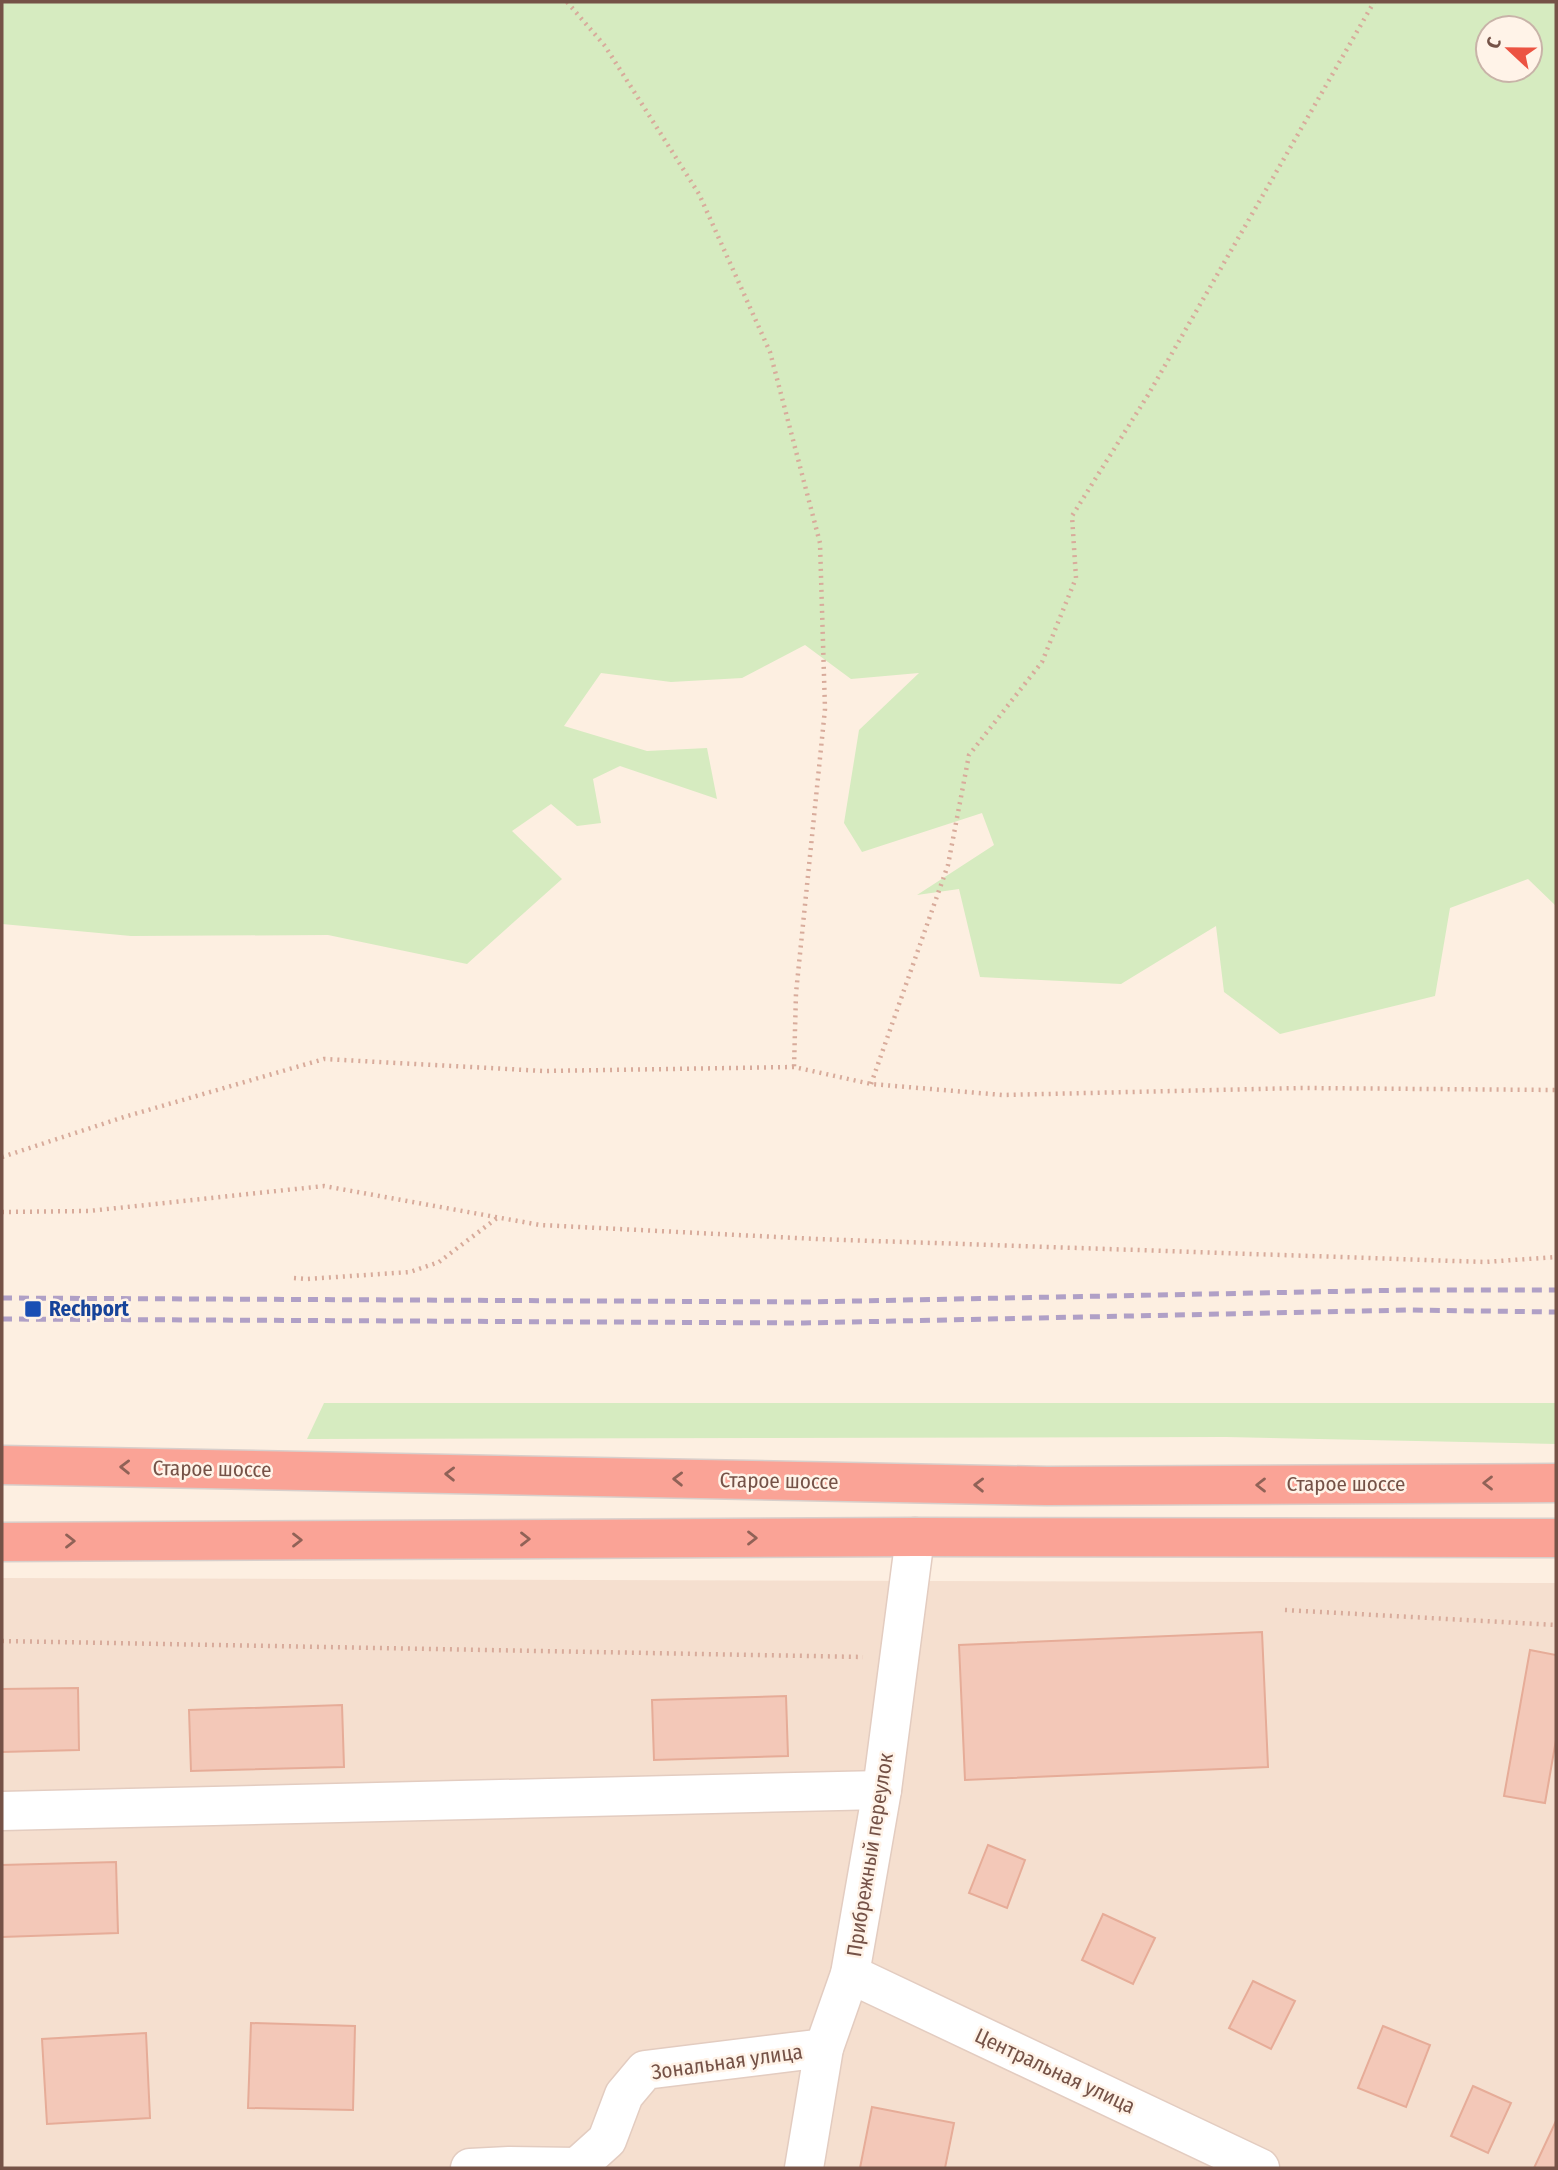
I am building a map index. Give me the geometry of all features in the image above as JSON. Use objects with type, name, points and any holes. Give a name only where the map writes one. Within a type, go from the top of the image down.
[{"type":"highway","name":"Старое шоссе","points":[[2,1465],[1047,1486],[1556,1483]]},
{"type":"highway","points":[[2,1542],[915,1537],[1556,1538]]},
{"type":"street","name":"Прибрежный переулок","points":[[804,2168],[824,2048],[850,1974],[882,1790],[915,1537]]},
{"type":"street","points":[[2,1811],[882,1790]]},
{"type":"street","name":"Центральная улица","points":[[850,1974],[1260,2168]]},
{"type":"street","name":"Зональная улица","points":[[470,2168],[577,2167],[607,2140],[624,2095],[645,2070],[824,2048]]},
{"type":"path","points":[[567,2],[605,46],[699,194],[770,352],[820,543],[825,709],[796,993],[794,1067]]},
{"type":"path","points":[[871,1084],[948,865],[969,755],[1042,662],[1076,578],[1072,516],[1148,395],[1374,2]]},
{"type":"path","points":[[2,1157],[124,1117],[324,1059],[544,1071],[794,1067],[871,1084],[1003,1095],[1301,1088],[1556,1090]]},
{"type":"path","points":[[2,1212],[89,1211],[324,1186],[540,1225],[831,1240],[1485,1262],[1556,1256]]},
{"type":"path","points":[[294,1278],[410,1272],[439,1262],[498,1217]]},
{"type":"path","points":[[1285,1610],[1556,1625]]},
{"type":"path","points":[[2,1641],[899,1658]]},
{"type":"shaded area","points":[[2,1578],[1556,1583],[1556,2168],[2,2168]]},
{"type":"green space","points":[[2,2],[1556,2],[1556,906],[1528,879],[1450,908],[1435,996],[1280,1034],[1224,992],[1216,926],[1121,984],[980,977],[959,889],[917,895],[994,845],[982,813],[862,852],[844,823],[859,730],[919,673],[851,679],[805,645],[742,678],[671,682],[601,673],[564,726],[647,751],[707,748],[717,799],[620,766],[593,779],[601,823],[577,826],[551,804],[512,831],[562,879],[467,964],[328,935],[131,936],[2,924]]},
{"type":"green space","points":[[324,1403],[1556,1403],[1556,1444],[1226,1437],[307,1439]]},
{"type":"building","points":[[1262,1632],[1268,1767],[965,1780],[959,1645]]},
{"type":"building","points":[[1530,1650],[1556,1655],[1556,1740],[1545,1803],[1504,1796]]},
{"type":"building","points":[[78,1688],[79,1750],[2,1752],[2,1689]]},
{"type":"building","points":[[786,1696],[788,1756],[654,1760],[652,1700]]},
{"type":"building","points":[[342,1705],[344,1767],[191,1771],[189,1710]]},
{"type":"building","points":[[988,1845],[1025,1860],[1007,1908],[969,1893]]},
{"type":"building","points":[[116,1862],[118,1933],[2,1937],[2,1865]]},
{"type":"building","points":[[1103,1914],[1155,1938],[1133,1984],[1082,1960]]},
{"type":"building","points":[[1253,1981],[1295,2001],[1271,2049],[1229,2028]]},
{"type":"building","points":[[251,2023],[355,2026],[353,2110],[248,2108]]},
{"type":"building","points":[[1383,2026],[1430,2045],[1406,2107],[1358,2088]]},
{"type":"building","points":[[146,2033],[150,2118],[47,2124],[42,2039]]},
{"type":"building","points":[[1473,2086],[1511,2103],[1488,2153],[1451,2136]]},
{"type":"building","points":[[872,2107],[954,2123],[945,2168],[860,2168]]},
{"type":"building","points":[[1556,2121],[1556,2168],[1534,2168]]},
{"type":"railway","points":[[2,1298],[806,1302],[1408,1290],[1556,1290]]},
{"type":"railway","points":[[2,1319],[804,1323],[1408,1310],[1556,1312]]},
{"type":"place","name":"Rechport","points":[[33,1309]]}]
